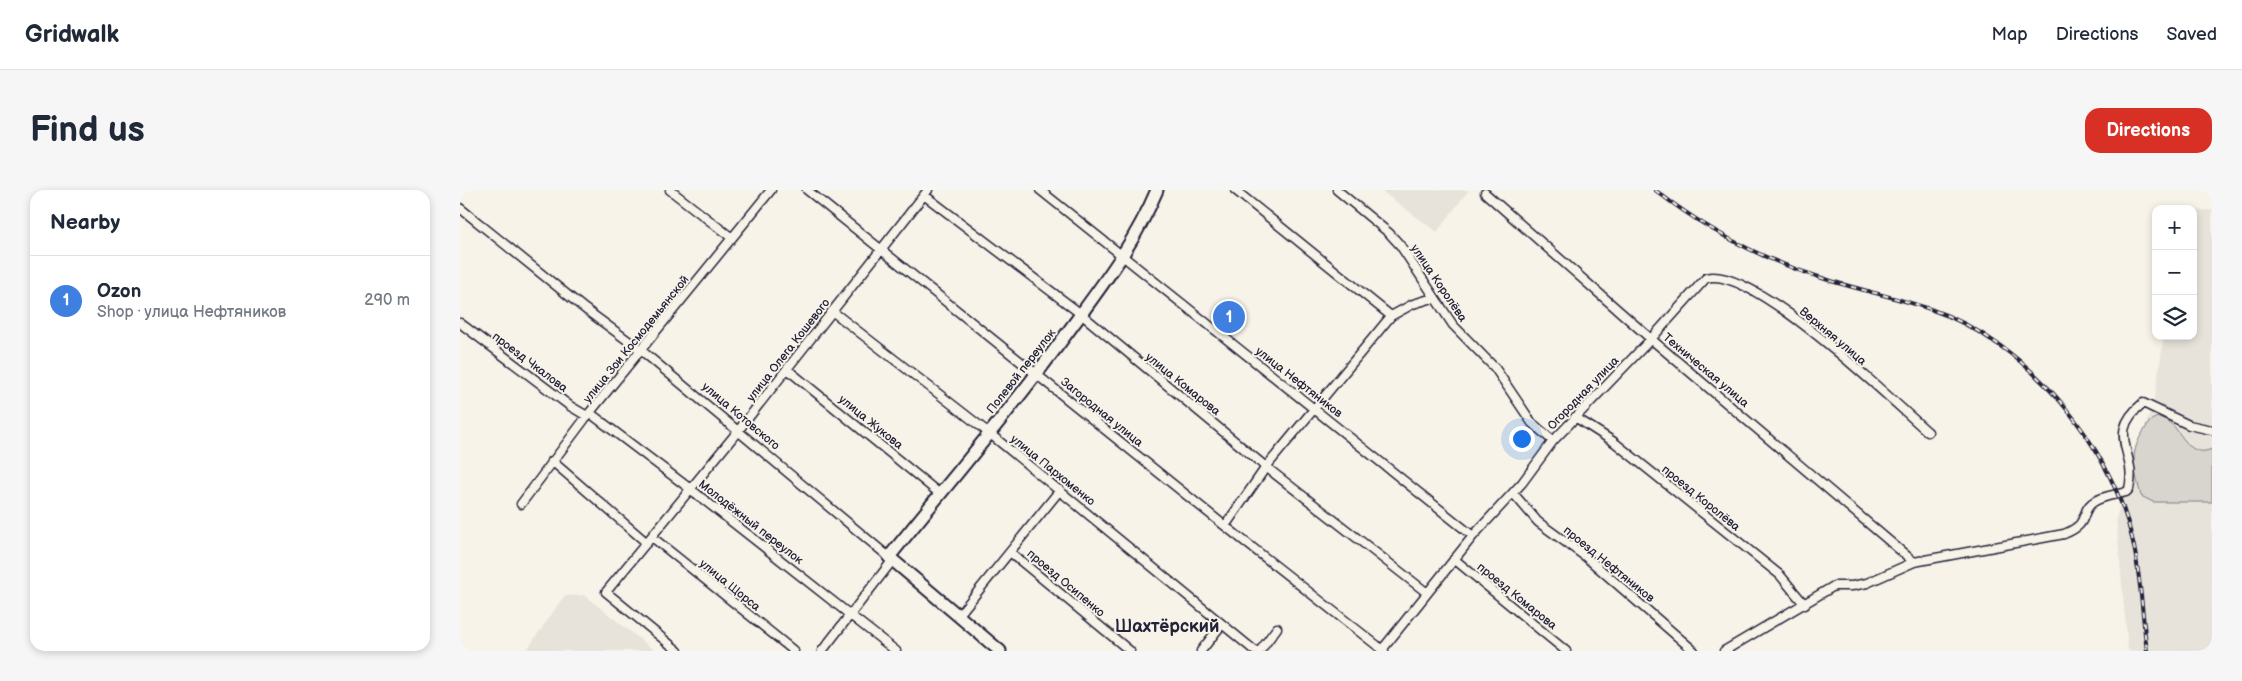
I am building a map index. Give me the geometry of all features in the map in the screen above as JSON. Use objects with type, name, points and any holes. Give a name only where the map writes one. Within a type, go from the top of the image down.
[{"type":"street","points":[[670,190],[732,238]]},
{"type":"street","name":"улица Зои Космодемьянской","points":[[521,504],[589,415],[771,190]]},
{"type":"street","name":"Загородная улица","points":[[807,190],[1382,651]]},
{"type":"street","name":"улица Нефтяников","points":[[1040,190],[1473,536]]},
{"type":"street","name":"Полевой переулок","points":[[822,651],[852,615],[890,559],[940,494],[1038,374],[1124,256],[1139,230],[1157,190]]},
{"type":"street","points":[[1235,190],[1390,316]]},
{"type":"street","name":"улица Королёва","points":[[1337,190],[1389,233],[1400,245],[1433,298],[1453,325],[1495,368],[1532,423],[1553,441]]},
{"type":"street","name":"улица Олега Кошевого","points":[[678,651],[606,592],[882,251],[926,192]]},
{"type":"street","name":"улица Комарова","points":[[926,192],[1081,314],[1266,467],[1426,592]]},
{"type":"street","name":"Техническая улица","points":[[1485,193],[1651,339],[1914,562]]},
{"type":"street","name":"улица Котовского","points":[[460,208],[585,309],[642,351],[1000,651]]},
{"type":"street","name":"Огородная улица","points":[[1382,651],[1426,592],[1473,536],[1513,493],[1553,441],[1651,339],[1699,284],[1712,276]]},
{"type":"street","name":"Верхняя улица","points":[[1712,276],[1732,281],[1761,296],[1806,325],[1928,432]]},
{"type":"street","points":[[1225,526],[1266,467],[1390,316],[1413,304],[1433,298]]},
{"type":"street","name":"улица Пархоменко","points":[[832,311],[990,433],[1256,651]]},
{"type":"street","name":"проезд Чкалова","points":[[460,324],[570,406],[589,415]]},
{"type":"street","name":"улица Жукова","points":[[787,369],[940,494]]},
{"type":"street","points":[[1724,651],[1834,586],[1852,586],[1866,583],[1914,562],[2064,534],[2076,530],[2084,520],[2090,505],[2096,500],[2126,492],[2129,488],[2130,473],[2123,437],[2124,427],[2127,419],[2143,403],[2189,425],[2212,430]]},
{"type":"street","name":"Молодёжный переулок","points":[[589,415],[690,488],[896,651]]},
{"type":"street","name":"проезд Королёва","points":[[1576,417],[1614,442],[1780,576],[1805,604]]},
{"type":"street","name":"улица Щорса","points":[[552,462],[649,540],[794,651]]},
{"type":"street","points":[[958,616],[1060,490]]},
{"type":"street","name":"проезд Нефтяников","points":[[1513,493],[1538,522],[1586,557],[1694,651]]},
{"type":"street","name":"проезд Осипенко","points":[[1010,552],[1130,651]]},
{"type":"street","name":"проезд Комарова","points":[[1454,559],[1566,651]]},
{"type":"street","points":[[1201,651],[1222,624]]},
{"type":"street","points":[[1260,651],[1277,628]]},
{"type":"shaded area","points":[[1380,190],[1469,190],[1437,232]]},
{"type":"shaded area","points":[[2212,210],[2212,651],[2128,651],[2116,518],[2155,396],[2163,340],[2197,340],[2197,211]]},
{"type":"shaded area","points":[[2159,417],[2175,427],[2192,448],[2198,451],[2212,449],[2212,502],[2153,502],[2141,496],[2134,456],[2138,440],[2149,423]]},
{"type":"shaded area","points":[[584,595],[655,651],[526,651],[564,596]]},
{"type":"railway","points":[[1655,190],[1714,230],[1779,263],[1838,283],[1930,309],[1966,324],[2000,345],[2031,371],[2060,401],[2085,433],[2106,468],[2122,505],[2136,555],[2147,651]]},
{"type":"place","name":"Ozon","points":[[1229,317]]},
{"type":"district","name":"Шахтёрский","points":[[1167,626]]}]
